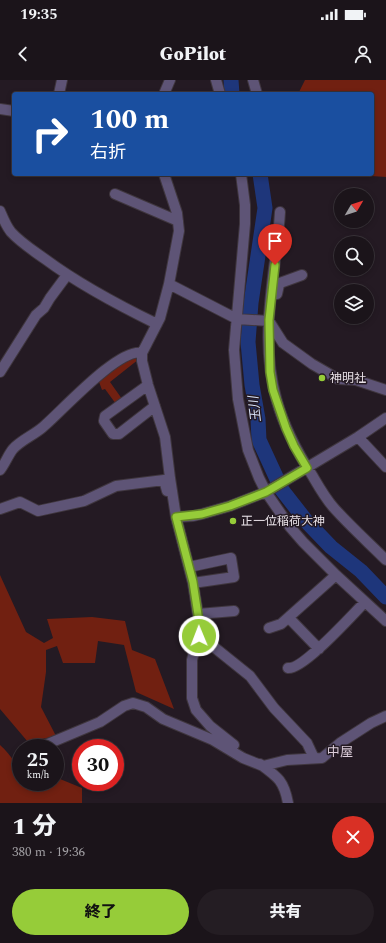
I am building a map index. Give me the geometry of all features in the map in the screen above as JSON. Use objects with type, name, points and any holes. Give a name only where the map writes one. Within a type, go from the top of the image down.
[{"type":"street","points":[[59,92],[62,80]]},
{"type":"street","points":[[165,92],[170,80]]},
{"type":"street","points":[[216,80],[219,92]]},
{"type":"street","points":[[253,80],[256,92]]},
{"type":"street","points":[[0,109],[12,111]]},
{"type":"street","points":[[165,176],[178,221],[178,240],[165,304],[157,324],[142,353],[142,361],[148,385],[165,436],[176,517],[193,582],[198,614],[200,628],[192,660],[192,698],[196,710],[210,726],[226,740],[270,770],[280,780],[286,790],[288,803]]},
{"type":"street","points":[[241,176],[245,205],[245,224],[240,319],[234,350],[238,399],[248,450],[259,478],[290,527],[336,575],[386,621]]},
{"type":"street","points":[[115,194],[178,221]]},
{"type":"street","points":[[0,210],[7,225],[18,239],[67,275],[119,306],[157,324]]},
{"type":"street","points":[[280,212],[277,250],[267,321],[273,390],[286,428],[305,468],[334,508],[386,560]]},
{"type":"street","points":[[0,372],[36,316],[44,308],[67,275]]},
{"type":"street","points":[[170,284],[240,319],[267,321],[273,319],[280,283],[302,275]]},
{"type":"street","points":[[267,321],[283,343],[312,364],[338,379],[356,380],[386,390]]},
{"type":"street","points":[[0,470],[12,450],[42,429],[90,382],[126,356],[139,352],[142,353]]},
{"type":"street","points":[[148,385],[104,416],[104,421],[113,434],[119,434],[155,406]]},
{"type":"street","points":[[176,517],[202,514],[230,506],[268,491],[358,437],[386,418]]},
{"type":"street","points":[[358,437],[386,467]]},
{"type":"street","points":[[0,509],[20,502],[38,511],[84,501],[116,486],[164,480],[168,501],[170,504],[174,504]]},
{"type":"street","points":[[189,567],[231,558],[234,577],[193,582]]},
{"type":"street","points":[[269,628],[282,624],[336,575]]},
{"type":"street","points":[[288,668],[292,668],[302,663],[319,649],[365,602]]},
{"type":"street","points":[[198,614],[234,611]]},
{"type":"street","points":[[289,618],[319,649]]},
{"type":"street","points":[[199,636],[250,676],[274,708],[307,743],[314,758]]},
{"type":"street","points":[[59,739],[100,722],[124,706],[133,703],[146,707],[163,719],[213,740],[243,758],[263,766],[288,760],[322,758],[340,743],[371,723],[386,716]]},
{"type":"shaded area","points":[[305,80],[386,80],[386,177],[371,176],[374,176],[374,92],[299,92]]},
{"type":"shaded area","points":[[137,355],[138,360],[110,382],[122,399],[116,404],[105,389],[102,390],[98,379]]},
{"type":"shaded area","points":[[0,575],[26,632],[44,643],[53,638],[47,619],[92,617],[125,621],[132,650],[155,659],[174,709],[136,692],[124,645],[98,641],[95,663],[63,663],[57,646],[46,650],[46,672],[41,707],[56,736],[42,739],[25,739],[0,709]]},
{"type":"shaded area","points":[[0,745],[12,759],[12,791],[64,791],[64,781],[72,784],[72,791],[82,791],[82,803],[0,803]]},
{"type":"waterway","name":"玉川","points":[[231,80],[232,92]]},
{"type":"waterway","name":"玉川","points":[[260,176],[265,208],[251,303],[248,342],[252,385],[258,419],[259,440],[282,490],[307,522],[331,547],[361,571],[386,597]]},
{"type":"place","name":"神明社","points":[[322,378]]},
{"type":"place","name":"正一位稲荷大神","points":[[233,521]]},
{"type":"district","name":"中屋","points":[[340,752]]},
{"type":"route","points":[[199,636],[200,628],[193,582],[176,517],[193,516],[230,506],[266,492],[307,468],[294,446],[286,428],[273,390],[270,372],[269,320],[275,265]]}]
